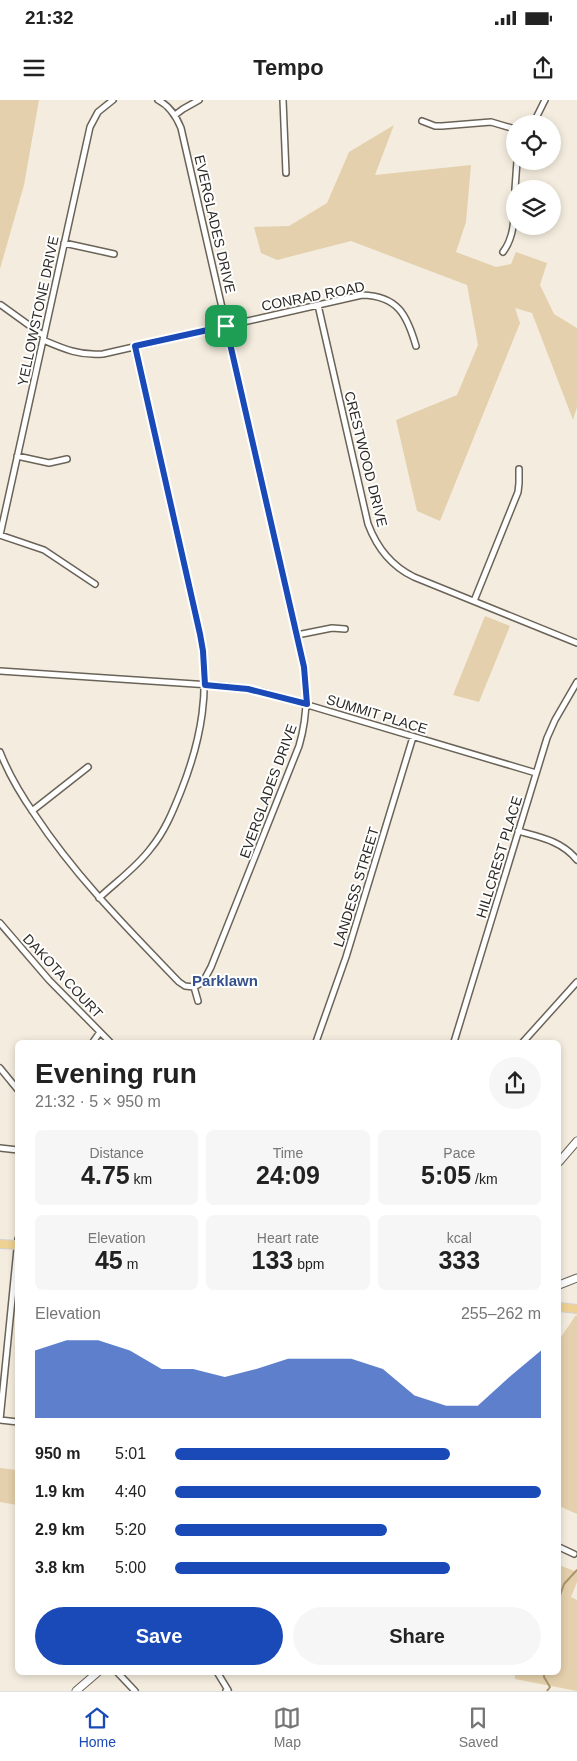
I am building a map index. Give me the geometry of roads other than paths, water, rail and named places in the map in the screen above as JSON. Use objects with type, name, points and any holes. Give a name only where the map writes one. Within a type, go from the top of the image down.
[{"type":"main road","points":[[561,1160],[577,1142]]},
{"type":"main road","points":[[0,1244],[15,1245]]},
{"type":"main road","points":[[561,1284],[577,1278]]},
{"type":"main road","points":[[561,1307],[577,1309]]},
{"type":"main road","points":[[76,1691],[95,1675]]},
{"type":"street","name":"YELLOWSTONE DRIVE","points":[[0,535],[90,127],[98,112],[112,100]]},
{"type":"street","name":"EVERGLADES DRIVE","points":[[158,100],[175,115],[181,128],[297,635],[304,667],[307,704],[306,720],[300,746],[211,967],[203,982],[194,987]]},
{"type":"street","points":[[175,115],[200,100]]},
{"type":"street","points":[[283,100],[286,173]]},
{"type":"street","points":[[538,115],[545,100]]},
{"type":"street","points":[[422,121],[442,126],[490,122],[506,126]]},
{"type":"street","points":[[503,252],[511,235]]},
{"type":"street","points":[[64,243],[114,254]]},
{"type":"street","name":"CONRAD ROAD","points":[[1,305],[43,338],[80,354],[103,354],[362,295],[372,295],[389,301],[396,306],[407,319],[416,346]]},
{"type":"street","name":"CRESTWOOD DRIVE","points":[[318,305],[372,534],[383,554],[400,569],[414,577],[577,643]]},
{"type":"street","points":[[99,898],[140,862],[167,824],[197,746],[202,720],[205,685],[200,634],[135,346]]},
{"type":"street","points":[[17,456],[49,463],[67,459]]},
{"type":"street","points":[[474,601],[518,492],[519,469]]},
{"type":"street","points":[[0,535],[44,550],[95,584]]},
{"type":"street","points":[[297,635],[332,628],[345,629]]},
{"type":"street","name":"SUMMIT PLACE","points":[[0,671],[248,689],[307,704],[536,774]]},
{"type":"street","name":"HILLCREST PLACE","points":[[455,1040],[547,738],[577,682]]},
{"type":"street","name":"LANDESS STREET","points":[[317,1040],[346,957],[413,736]]},
{"type":"street","points":[[0,752],[12,780],[67,860],[99,898],[179,982],[185,986],[194,987],[198,1001]]},
{"type":"street","points":[[32,810],[88,768]]},
{"type":"street","points":[[518,831],[556,843],[565,848],[577,860]]},
{"type":"street","name":"DAKOTA COURT","points":[[0,924],[49,980],[108,1040]]},
{"type":"street","points":[[525,1040],[577,982]]},
{"type":"street","points":[[94,1040],[100,1032]]},
{"type":"street","points":[[0,1068],[15,1086]]},
{"type":"street","points":[[0,1148],[15,1150]]},
{"type":"street","points":[[15,1266],[0,1420],[15,1422]]},
{"type":"street","points":[[0,1340],[8,1340]]},
{"type":"street","points":[[561,1548],[574,1554]]},
{"type":"street","points":[[120,1675],[135,1691]]},
{"type":"street","points":[[219,1675],[228,1690],[226,1691]]},
{"type":"waterway","points":[[561,1592],[564,1584],[577,1570]]},
{"type":"waterway","points":[[544,1675],[550,1687],[547,1691]]},
{"type":"district","name":"Parklawn","points":[[225,981]]}]
